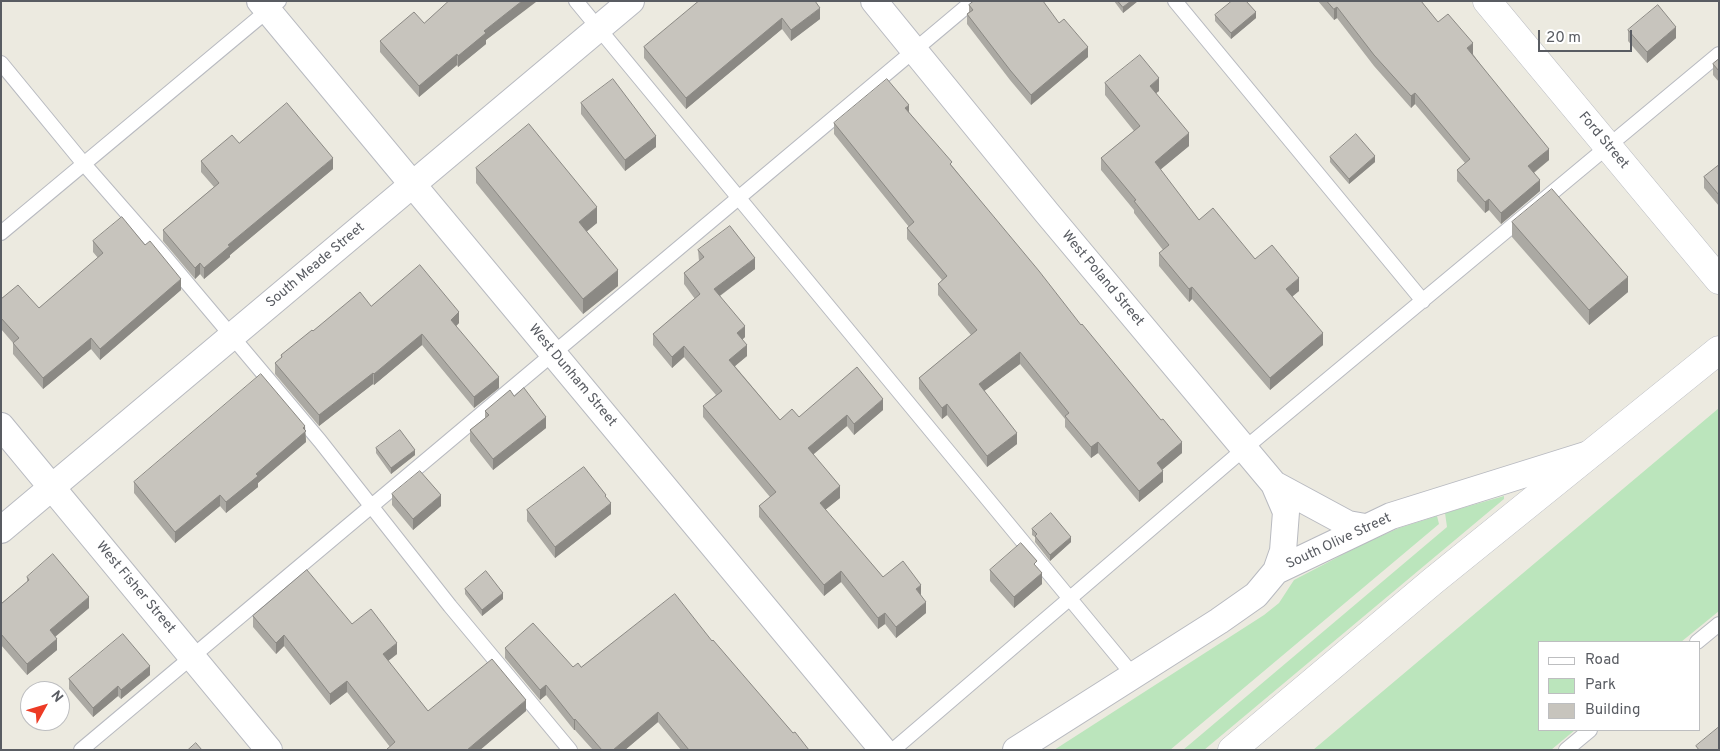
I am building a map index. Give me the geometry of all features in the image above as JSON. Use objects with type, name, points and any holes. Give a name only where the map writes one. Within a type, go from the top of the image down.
[{"type":"street","name":"South Meade Street","points":[[1,530],[631,1]]},
{"type":"street","name":"West Poland Street","points":[[874,1],[1274,484],[1286,512],[1283,551],[1276,572]]},
{"type":"street","name":"Ford Street","points":[[1488,1],[1719,280]]},
{"type":"street","name":"West Dunham Street","points":[[269,4],[413,185],[883,750]]},
{"type":"street","name":"South Olive Street","points":[[1232,750],[1433,581],[1719,350]]},
{"type":"street","name":"West Fisher Street","points":[[1,426],[269,750]]},
{"type":"street","name":"South Olive Street","points":[[1016,750],[1219,621],[1256,595],[1276,572],[1391,516],[1590,454]]},
{"type":"street","points":[[1274,484],[1348,524],[1366,527]]},
{"type":"lane","points":[[576,1],[1133,674]]},
{"type":"lane","points":[[81,750],[973,1]]},
{"type":"lane","points":[[1175,1],[1423,301]]},
{"type":"lane","points":[[1,233],[269,4]]},
{"type":"lane","points":[[893,750],[1244,449],[1719,54]]},
{"type":"lane","points":[[1,63],[84,164],[161,252],[320,442],[429,577],[450,606],[570,750]]},
{"type":"lane","points":[[1698,641],[1719,624]]},
{"type":"lane","points":[[1566,750],[1589,731]]},
{"type":"green space","points":[[1719,408],[1719,611],[1682,641],[1538,641],[1538,731],[1574,731],[1551,750],[1313,750]]},
{"type":"green space","points":[[1504,496],[1504,499],[1204,750],[1183,750],[1447,527],[1445,513]]},
{"type":"green space","points":[[1437,516],[1439,524],[1170,750],[1054,750],[1264,615],[1279,603],[1294,580],[1363,544],[1399,528]]},
{"type":"building","points":[[449,1],[522,1],[484,31],[486,33],[458,56],[457,54],[419,86],[380,41],[414,12],[424,23]]},
{"type":"building","points":[[699,1],[815,1],[820,8],[791,30],[782,18],[686,98],[644,47]]},
{"type":"building","points":[[974,1],[1043,1],[1059,23],[1064,19],[1088,47],[1031,95],[967,14],[973,10],[969,5]]},
{"type":"building","points":[[1118,1],[1131,1],[1123,7]]},
{"type":"building","points":[[1232,1],[1246,1],[1256,12],[1231,33],[1215,15]]},
{"type":"building","points":[[1327,1],[1421,1],[1438,22],[1448,14],[1473,43],[1467,48],[1549,149],[1528,166],[1540,180],[1501,213],[1489,199],[1485,202],[1457,170],[1470,159],[1415,93],[1411,96],[1374,55],[1337,7],[1334,9]]},
{"type":"building","points":[[1658,5],[1676,27],[1647,52],[1628,30]]},
{"type":"building","points":[[1140,55],[1159,78],[1150,86],[1189,133],[1155,162],[1199,220],[1213,208],[1255,259],[1272,245],[1299,278],[1286,289],[1323,333],[1270,378],[1192,287],[1189,289],[1159,253],[1169,245],[1134,201],[1136,200],[1101,158],[1140,126],[1105,83]]},
{"type":"building","points":[[1719,59],[1719,71],[1713,64]]},
{"type":"building","points":[[613,79],[656,136],[625,160],[581,103]]},
{"type":"building","points":[[887,79],[909,105],[905,108],[952,162],[950,164],[1039,271],[1081,325],[1161,420],[1163,419],[1182,442],[1157,463],[1163,471],[1139,491],[1098,442],[1091,447],[1065,416],[1069,413],[1020,352],[979,384],[1017,433],[987,456],[947,404],[942,408],[919,378],[977,330],[938,284],[947,276],[907,228],[914,222],[834,123]]},
{"type":"building","points":[[287,103],[333,158],[228,245],[230,246],[204,268],[200,263],[195,268],[163,230],[219,183],[201,161],[232,135],[239,143]]},
{"type":"building","points":[[529,124],[597,207],[579,222],[618,270],[583,299],[476,168]]},
{"type":"building","points":[[1356,134],[1375,156],[1349,179],[1330,157]]},
{"type":"building","points":[[1719,165],[1719,195],[1704,177]]},
{"type":"building","points":[[1552,189],[1628,277],[1589,310],[1512,222]]},
{"type":"building","points":[[122,217],[145,245],[150,241],[181,279],[100,349],[91,338],[43,378],[13,343],[19,338],[1,318],[1,299],[18,285],[39,308],[103,253],[93,241]]},
{"type":"building","points":[[730,226],[755,258],[714,289],[745,326],[737,333],[747,345],[729,360],[780,420],[792,409],[799,417],[857,367],[883,399],[854,424],[847,415],[808,448],[840,486],[820,503],[883,577],[903,561],[921,585],[916,589],[926,602],[896,627],[885,613],[878,618],[841,571],[824,585],[759,506],[776,492],[703,406],[722,391],[684,346],[672,357],[653,334],[700,294],[684,273],[704,257],[698,250]]},
{"type":"building","points":[[420,265],[459,312],[451,320],[499,377],[474,397],[422,334],[374,374],[319,415],[275,363],[282,357],[281,355],[360,292],[371,306]]},
{"type":"building","points":[[261,374],[305,426],[303,428],[306,431],[256,474],[258,476],[226,502],[220,495],[175,532],[134,482]]},
{"type":"building","points":[[524,388],[546,417],[493,459],[470,430],[489,415],[485,411],[510,390],[514,396]]},
{"type":"building","points":[[400,430],[415,450],[391,468],[376,448]]},
{"type":"building","points":[[584,467],[611,503],[555,547],[527,510]]},
{"type":"building","points":[[420,471],[441,495],[413,519],[392,494]]},
{"type":"building","points":[[1051,513],[1071,537],[1050,555],[1035,536],[1037,534],[1032,529]]},
{"type":"building","points":[[1021,543],[1037,561],[1034,564],[1042,573],[1014,597],[990,570]]},
{"type":"building","points":[[53,554],[89,597],[50,630],[57,639],[27,664],[1,634],[1,604],[29,580],[27,577]]},
{"type":"building","points":[[307,570],[352,624],[371,609],[397,643],[383,654],[428,711],[492,659],[526,700],[467,750],[386,750],[395,742],[347,681],[330,694],[284,635],[276,643],[253,616]]},
{"type":"building","points":[[486,571],[503,593],[482,610],[465,589]]},
{"type":"building","points":[[675,594],[712,641],[793,733],[795,732],[809,750],[689,750],[658,712],[613,750],[602,750],[574,720],[546,685],[540,690],[505,648],[533,623],[573,667],[578,663],[581,667]]},
{"type":"building","points":[[123,634],[150,666],[121,690],[118,686],[93,708],[69,679]]},
{"type":"building","points":[[1719,727],[1719,750],[1699,750],[1696,746]]},
{"type":"building","points":[[196,743],[202,750],[188,750]]}]
